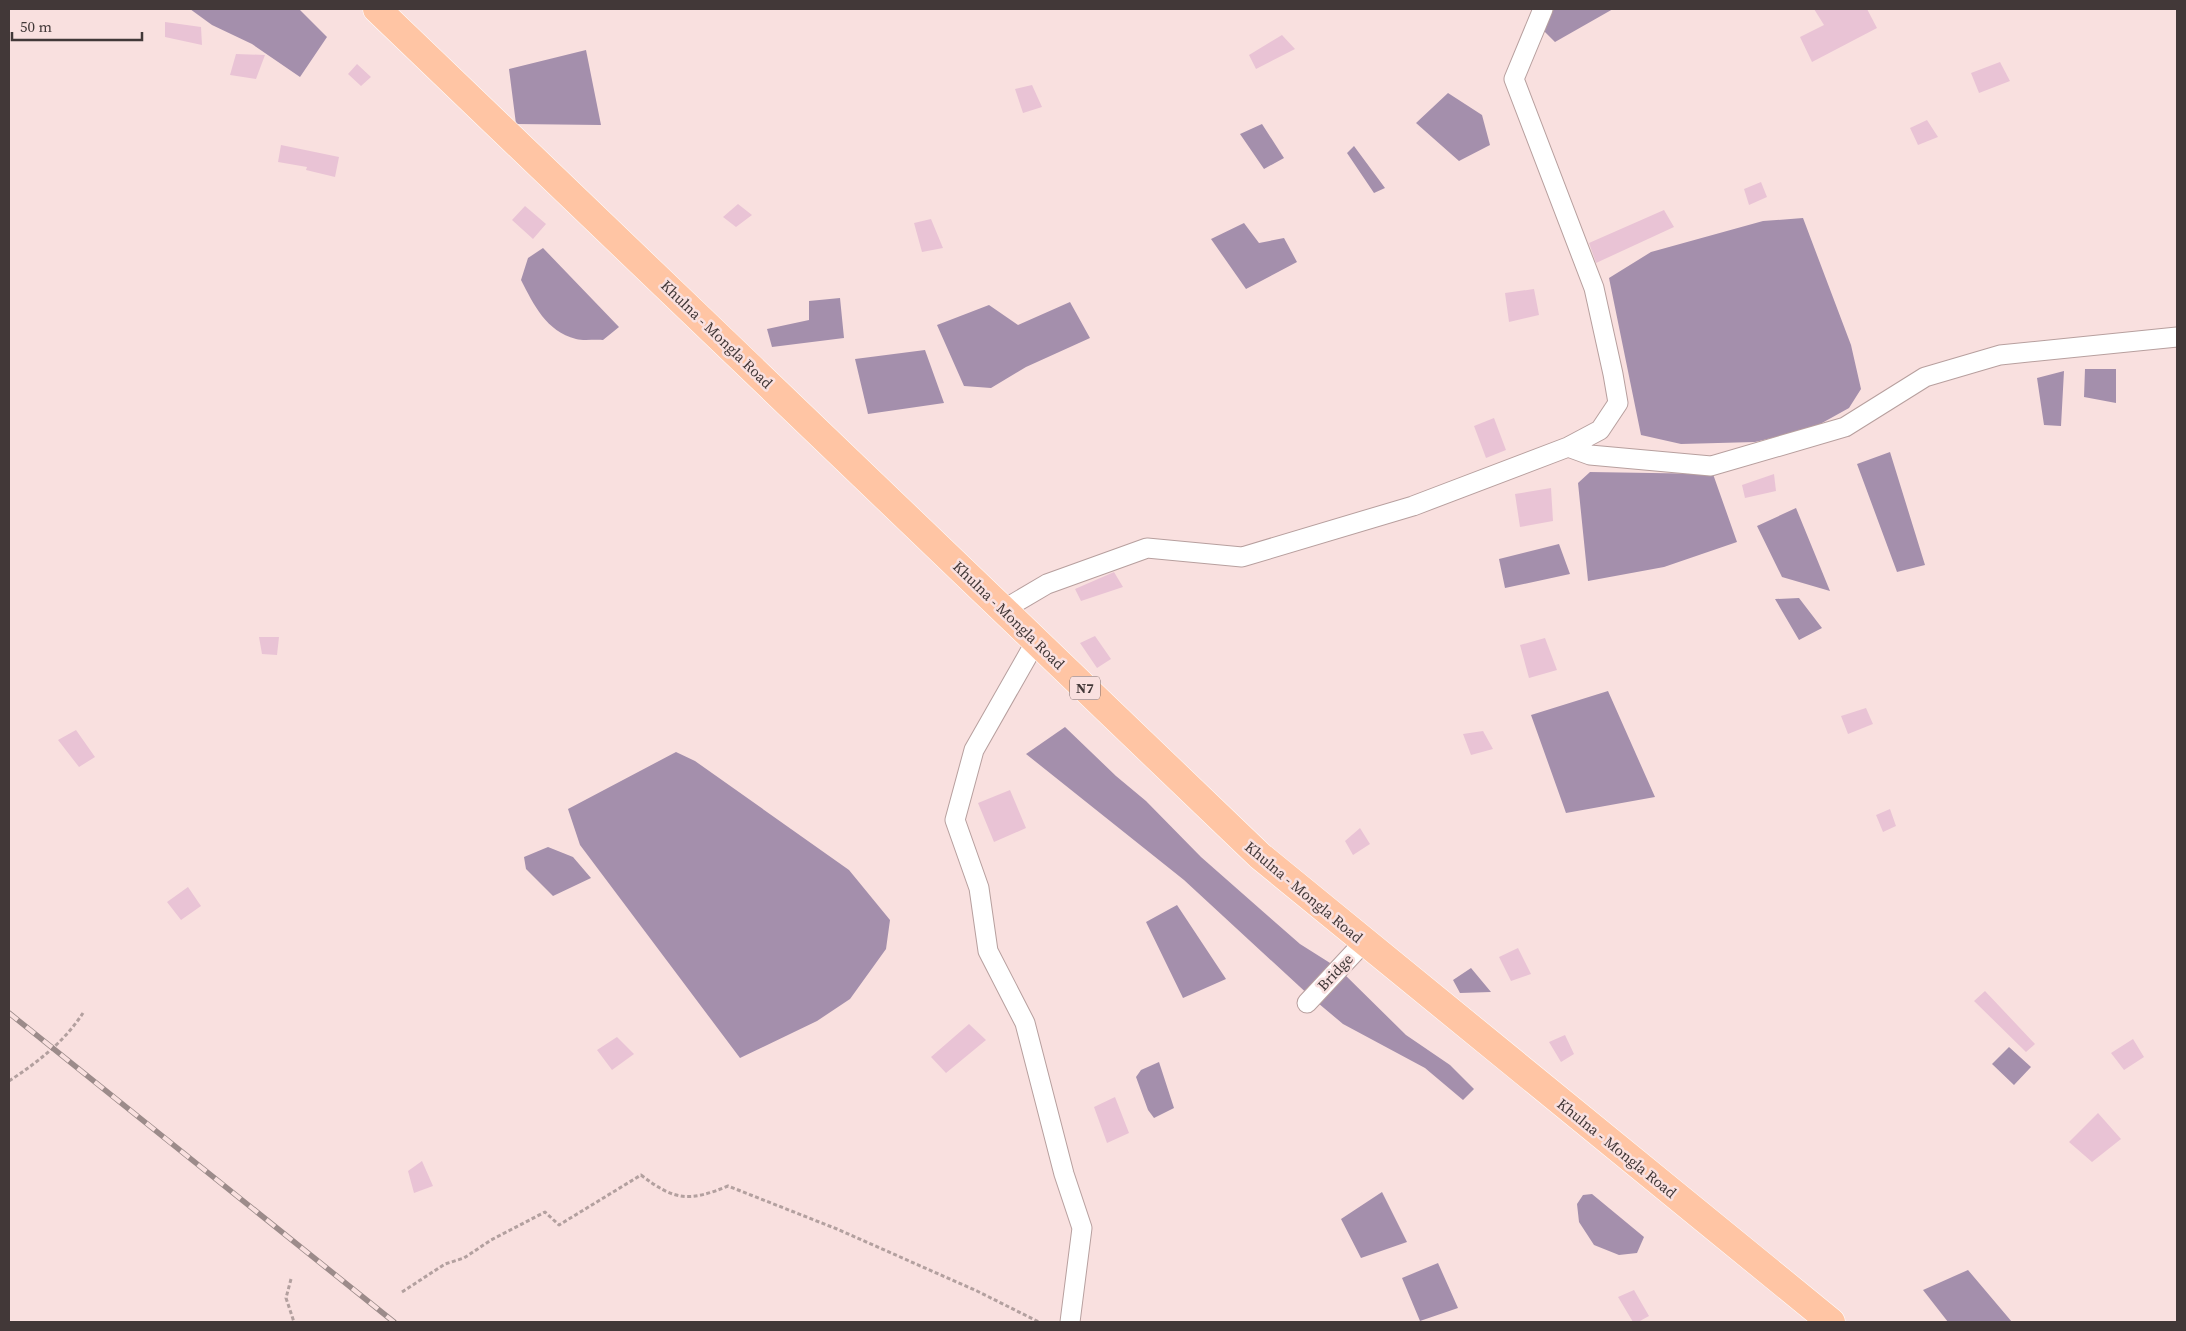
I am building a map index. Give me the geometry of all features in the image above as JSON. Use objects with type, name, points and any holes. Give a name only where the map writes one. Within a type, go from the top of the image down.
[{"type":"highway","name":"Khulna - Mongla Road","points":[[377,9],[1260,856],[1831,1322]]},
{"type":"street","points":[[1003,610],[1047,584],[1147,548],[1242,557],[1414,506],[1568,447],[1600,430],[1618,403],[1594,288],[1514,79],[1543,9]]},
{"type":"street","points":[[1568,447],[1590,455],[1711,466],[1845,427],[1925,377],[2000,355],[2177,338]]},
{"type":"street","points":[[1036,641],[974,750],[956,820],[979,888],[988,951],[1025,1023],[1064,1174],[1082,1228],[1070,1322]]},
{"type":"street","name":"Bridge","points":[[1307,1003],[1364,942]]},
{"type":"path","points":[[9,1080],[32,1066],[68,1035],[84,1013]]},
{"type":"path","points":[[402,1292],[446,1264],[464,1258],[491,1240],[545,1212],[559,1225],[641,1175],[678,1196],[698,1198],[728,1186],[836,1229],[977,1291],[1039,1322]]},
{"type":"path","points":[[291,1279],[286,1298],[294,1322]]},
{"type":"shaded area","points":[[190,9],[299,9],[327,37],[300,77],[252,44],[212,25]]},
{"type":"shaded area","points":[[1555,9],[1613,9],[1555,42],[1544,31],[1549,13]]},
{"type":"shaded area","points":[[586,50],[601,125],[516,124],[509,69]]},
{"type":"shaded area","points":[[1448,93],[1482,115],[1490,145],[1459,161],[1416,123]]},
{"type":"shaded area","points":[[1262,124],[1284,158],[1264,169],[1240,134]]},
{"type":"shaded area","points":[[1354,146],[1385,188],[1374,193],[1347,153]]},
{"type":"shaded area","points":[[1803,218],[1851,345],[1861,389],[1849,408],[1813,428],[1755,442],[1681,444],[1641,435],[1609,278],[1651,252],[1763,221]]},
{"type":"shaded area","points":[[1244,223],[1259,243],[1284,238],[1297,262],[1246,289],[1211,239]]},
{"type":"shaded area","points":[[543,248],[619,327],[603,340],[579,340],[566,335],[549,323],[536,308],[521,280],[528,258]]},
{"type":"shaded area","points":[[840,298],[844,338],[772,347],[767,329],[809,320],[809,301]]},
{"type":"shaded area","points":[[1070,302],[1090,338],[1026,367],[991,388],[964,386],[937,325],[989,305],[1018,325]]},
{"type":"shaded area","points":[[925,350],[944,403],[868,414],[855,359]]},
{"type":"shaded area","points":[[2085,369],[2116,369],[2116,403],[2084,397]]},
{"type":"shaded area","points":[[2064,371],[2061,426],[2044,425],[2037,378]]},
{"type":"shaded area","points":[[1890,452],[1925,565],[1897,572],[1857,464]]},
{"type":"shaded area","points":[[1590,472],[1713,474],[1737,542],[1664,567],[1588,581],[1578,483]]},
{"type":"shaded area","points":[[1796,508],[1830,591],[1782,577],[1757,526]]},
{"type":"shaded area","points":[[1559,544],[1570,574],[1505,588],[1499,559]]},
{"type":"shaded area","points":[[1799,598],[1822,628],[1799,640],[1775,599]]},
{"type":"shaded area","points":[[1608,691],[1655,797],[1566,813],[1531,715]]},
{"type":"shaded area","points":[[1065,727],[1116,776],[1146,801],[1201,857],[1300,944],[1338,968],[1406,1035],[1450,1065],[1474,1089],[1463,1100],[1425,1068],[1343,1024],[1312,998],[1184,880],[1026,754]]},
{"type":"shaded area","points":[[676,752],[695,761],[849,870],[890,920],[886,949],[850,999],[817,1021],[740,1058],[580,845],[568,809]]},
{"type":"shaded area","points":[[548,847],[573,857],[591,878],[553,896],[526,869],[524,857]]},
{"type":"shaded area","points":[[1177,905],[1226,979],[1183,998],[1146,922]]},
{"type":"shaded area","points":[[1471,968],[1491,992],[1460,993],[1453,980]]},
{"type":"shaded area","points":[[2009,1047],[2031,1067],[2014,1085],[1992,1064]]},
{"type":"shaded area","points":[[1159,1062],[1174,1108],[1154,1118],[1148,1110],[1136,1077],[1141,1070]]},
{"type":"shaded area","points":[[1382,1192],[1407,1242],[1361,1258],[1341,1219]]},
{"type":"shaded area","points":[[1592,1194],[1644,1237],[1637,1253],[1619,1255],[1594,1245],[1579,1222],[1577,1204],[1583,1195]]},
{"type":"shaded area","points":[[1438,1263],[1458,1308],[1420,1321],[1402,1278]]},
{"type":"shaded area","points":[[1968,1270],[2012,1322],[1948,1322],[1923,1290]]},
{"type":"building","points":[[1814,9],[1867,9],[1877,28],[1812,62],[1800,37],[1824,25]]},
{"type":"building","points":[[165,22],[201,27],[202,45],[165,37]]},
{"type":"building","points":[[1282,35],[1295,49],[1256,69],[1249,55]]},
{"type":"building","points":[[236,54],[265,55],[256,79],[230,75]]},
{"type":"building","points":[[2000,62],[2010,81],[1979,93],[1971,73]]},
{"type":"building","points":[[357,64],[371,77],[361,86],[348,74]]},
{"type":"building","points":[[1032,85],[1042,107],[1023,113],[1015,89]]},
{"type":"building","points":[[1927,120],[1938,137],[1918,145],[1910,128]]},
{"type":"building","points":[[281,145],[339,157],[335,177],[306,170],[307,167],[278,162]]},
{"type":"building","points":[[1761,182],[1767,197],[1749,205],[1744,189]]},
{"type":"building","points":[[738,204],[752,215],[736,227],[723,217]]},
{"type":"building","points":[[525,206],[546,224],[533,239],[512,220]]},
{"type":"building","points":[[1664,210],[1674,227],[1596,263],[1589,243]]},
{"type":"building","points":[[931,219],[943,248],[922,252],[914,223]]},
{"type":"building","points":[[1534,289],[1539,315],[1509,322],[1505,293]]},
{"type":"building","points":[[1494,418],[1506,450],[1486,458],[1474,426]]},
{"type":"building","points":[[1774,474],[1776,491],[1745,498],[1742,485]]},
{"type":"building","points":[[1551,488],[1553,521],[1520,527],[1515,494]]},
{"type":"building","points":[[1114,572],[1123,587],[1081,601],[1075,589]]},
{"type":"building","points":[[1095,636],[1111,659],[1097,668],[1080,643]]},
{"type":"building","points":[[259,637],[279,637],[277,655],[262,654]]},
{"type":"building","points":[[1545,638],[1557,670],[1529,678],[1520,645]]},
{"type":"building","points":[[1866,708],[1873,724],[1848,734],[1841,716]]},
{"type":"building","points":[[76,730],[95,757],[79,767],[58,740]]},
{"type":"building","points":[[1483,731],[1493,749],[1471,755],[1463,734]]},
{"type":"building","points":[[1010,790],[1026,828],[994,842],[978,803]]},
{"type":"building","points":[[1890,809],[1896,826],[1883,832],[1876,815]]},
{"type":"building","points":[[1360,828],[1370,844],[1353,855],[1345,841]]},
{"type":"building","points":[[188,887],[201,906],[181,920],[167,902]]},
{"type":"building","points":[[1518,948],[1531,974],[1511,981],[1499,957]]},
{"type":"building","points":[[1985,991],[2035,1044],[2026,1052],[1974,1001]]},
{"type":"building","points":[[969,1024],[986,1040],[946,1073],[931,1057]]},
{"type":"building","points":[[1565,1035],[1574,1054],[1561,1062],[1549,1042]]},
{"type":"building","points":[[617,1037],[634,1054],[612,1070],[597,1050]]},
{"type":"building","points":[[2133,1039],[2144,1057],[2124,1070],[2111,1053]]},
{"type":"building","points":[[1115,1097],[1129,1133],[1107,1143],[1094,1107]]},
{"type":"building","points":[[2098,1113],[2121,1139],[2092,1162],[2069,1142]]},
{"type":"building","points":[[422,1161],[433,1186],[414,1193],[408,1171]]},
{"type":"building","points":[[1634,1290],[1649,1316],[1638,1322],[1633,1322],[1618,1297]]},
{"type":"railway","points":[[9,1013],[394,1322]]}]
